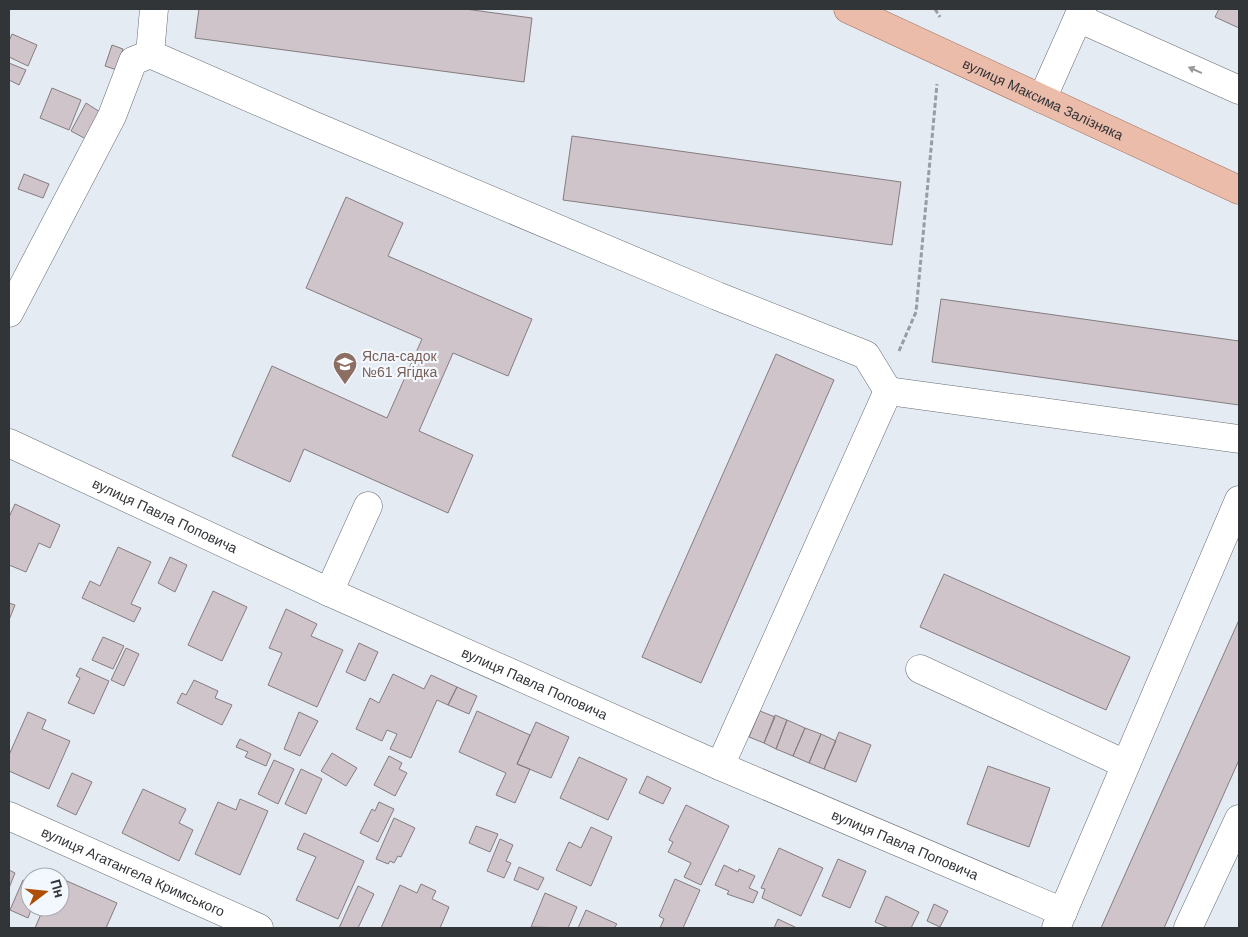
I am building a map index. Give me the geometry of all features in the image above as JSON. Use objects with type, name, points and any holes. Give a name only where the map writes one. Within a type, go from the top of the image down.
[{"type":"main road","name":"вулиця Максима Залізняка","points":[[848,9],[1239,190]]},
{"type":"street","points":[[150,54],[154,9]]},
{"type":"street","points":[[1042,99],[1080,13],[1239,90]]},
{"type":"street","points":[[9,313],[18,270],[112,116],[133,62],[150,54],[716,296],[866,355],[888,391]]},
{"type":"street","points":[[888,391],[1239,440]]},
{"type":"street","points":[[720,766],[888,391]]},
{"type":"street","name":"вулиця Павла Поповича","points":[[9,443],[329,592],[1060,920]]},
{"type":"street","points":[[1060,920],[1239,500]]},
{"type":"street","points":[[329,592],[368,506]]},
{"type":"street","points":[[920,669],[1125,764]]},
{"type":"street","name":"вулиця Агатангела Кримського","points":[[9,816],[259,928]]},
{"type":"street","points":[[1188,928],[1239,819]]},
{"type":"path","points":[[888,391],[892,365],[916,312],[938,78]]},
{"type":"building","points":[[199,9],[465,9],[532,18],[524,82],[195,38]]},
{"type":"building","points":[[1219,9],[1239,9],[1239,28],[1215,17]]},
{"type":"building","points":[[12,34],[37,45],[28,66],[9,57],[9,41]]},
{"type":"building","points":[[112,45],[123,49],[117,70],[105,66]]},
{"type":"building","points":[[9,63],[26,70],[19,85],[9,80]]},
{"type":"building","points":[[52,88],[81,100],[69,130],[40,118]]},
{"type":"building","points":[[86,103],[100,112],[86,139],[71,131]]},
{"type":"building","points":[[572,136],[901,182],[892,245],[563,200]]},
{"type":"building","points":[[24,174],[49,184],[43,198],[18,189]]},
{"type":"building","points":[[346,197],[403,223],[388,256],[532,319],[508,376],[453,353],[419,431],[473,455],[448,513],[304,449],[290,482],[232,456],[272,366],[387,418],[422,339],[306,288]]},
{"type":"building","points":[[941,299],[1239,341],[1239,405],[932,362]]},
{"type":"building","points":[[776,354],[834,380],[701,683],[642,657]]},
{"type":"building","points":[[15,504],[60,525],[50,548],[39,543],[26,572],[9,565],[9,517]]},
{"type":"building","points":[[118,547],[151,562],[131,604],[141,608],[134,622],[82,598],[90,581],[100,586]]},
{"type":"building","points":[[170,557],[187,565],[175,592],[158,583]]},
{"type":"building","points":[[944,574],[1130,657],[1106,710],[920,627]]},
{"type":"building","points":[[213,591],[247,607],[222,661],[188,645]]},
{"type":"building","points":[[9,603],[15,605],[9,620]]},
{"type":"building","points":[[286,609],[317,624],[311,636],[343,650],[317,707],[268,685],[282,653],[269,648]]},
{"type":"building","points":[[1239,620],[1239,760],[1164,928],[1101,928]]},
{"type":"building","points":[[103,637],[124,646],[113,669],[92,660]]},
{"type":"building","points":[[359,643],[378,652],[365,681],[346,672]]},
{"type":"building","points":[[126,648],[139,654],[124,686],[111,680]]},
{"type":"building","points":[[80,668],[109,681],[94,714],[68,703],[80,678],[76,676]]},
{"type":"building","points":[[393,674],[424,689],[431,675],[457,687],[448,705],[437,700],[411,758],[390,749],[397,734],[387,730],[382,741],[356,729],[370,698],[379,703]]},
{"type":"building","points":[[194,680],[218,691],[215,698],[232,705],[222,725],[177,703],[182,693],[186,695]]},
{"type":"building","points":[[457,687],[477,696],[469,714],[448,705]]},
{"type":"building","points":[[477,711],[530,735],[517,764],[530,769],[515,803],[496,795],[506,773],[459,752]]},
{"type":"building","points":[[760,711],[775,717],[764,743],[749,737]]},
{"type":"building","points":[[28,712],[46,720],[42,729],[70,741],[49,789],[9,771],[9,755]]},
{"type":"building","points":[[299,712],[318,721],[300,756],[284,749]]},
{"type":"building","points":[[775,715],[787,720],[776,749],[764,743]]},
{"type":"building","points":[[787,720],[805,728],[793,756],[776,749]]},
{"type":"building","points":[[536,722],[569,737],[551,778],[517,764]]},
{"type":"building","points":[[805,728],[821,734],[809,763],[793,756]]},
{"type":"building","points":[[839,732],[871,745],[856,782],[824,769]]},
{"type":"building","points":[[821,734],[836,741],[824,769],[809,763]]},
{"type":"building","points":[[240,739],[271,754],[266,766],[245,757],[248,752],[236,747]]},
{"type":"building","points":[[332,753],[357,768],[346,786],[321,771]]},
{"type":"building","points":[[389,756],[402,763],[399,769],[407,773],[395,796],[374,785]]},
{"type":"building","points":[[579,757],[627,779],[608,820],[560,798]]},
{"type":"building","points":[[274,760],[294,769],[278,804],[258,794]]},
{"type":"building","points":[[988,766],[1050,788],[1029,847],[967,824]]},
{"type":"building","points":[[301,769],[322,779],[306,814],[285,804]]},
{"type":"building","points":[[72,773],[92,782],[76,815],[57,806]]},
{"type":"building","points":[[647,776],[671,788],[663,804],[639,793]]},
{"type":"building","points":[[143,789],[186,809],[179,823],[193,830],[179,861],[122,833]]},
{"type":"building","points":[[240,799],[268,811],[240,875],[195,854],[218,802],[236,810]]},
{"type":"building","points":[[379,802],[394,809],[378,842],[360,833],[372,809],[375,811]]},
{"type":"building","points":[[686,805],[729,826],[701,885],[684,877],[691,863],[668,852],[673,842],[669,840]]},
{"type":"building","points":[[394,818],[415,828],[401,857],[398,856],[394,863],[390,861],[388,864],[376,859]]},
{"type":"building","points":[[476,826],[498,834],[490,852],[469,843]]},
{"type":"building","points":[[591,827],[612,837],[591,886],[556,870],[569,842],[581,848]]},
{"type":"building","points":[[304,833],[364,861],[338,919],[296,900],[316,857],[297,849]]},
{"type":"building","points":[[500,839],[513,845],[506,861],[511,863],[504,878],[487,871]]},
{"type":"building","points":[[779,848],[823,868],[801,916],[762,898],[765,889],[761,888]]},
{"type":"building","points":[[838,859],[866,871],[850,908],[822,896]]},
{"type":"building","points":[[724,865],[738,872],[739,869],[755,876],[749,888],[758,892],[753,903],[727,894],[729,891],[715,885]]},
{"type":"building","points":[[519,867],[544,878],[538,890],[514,880]]},
{"type":"building","points":[[9,870],[15,873],[9,888]]},
{"type":"building","points":[[675,879],[700,890],[683,928],[660,928],[664,919],[659,916]]},
{"type":"building","points":[[70,882],[117,903],[106,928],[35,928],[40,917],[70,917]]},
{"type":"building","points":[[421,884],[436,891],[432,899],[449,907],[440,928],[381,928],[400,885],[417,893]]},
{"type":"building","points":[[358,886],[374,894],[358,928],[339,928]]},
{"type":"building","points":[[20,887],[20,914],[10,910]]},
{"type":"building","points":[[545,893],[577,907],[568,928],[531,927]]},
{"type":"building","points":[[886,896],[919,912],[911,928],[889,928],[875,922]]},
{"type":"building","points":[[934,904],[948,911],[940,927],[927,921]]},
{"type":"building","points":[[586,910],[617,924],[614,928],[578,928]]},
{"type":"building","points":[[778,919],[797,928],[774,928]]},
{"type":"place","name":"Ясла-садок №61 Ягідка","points":[[345,385]]}]
